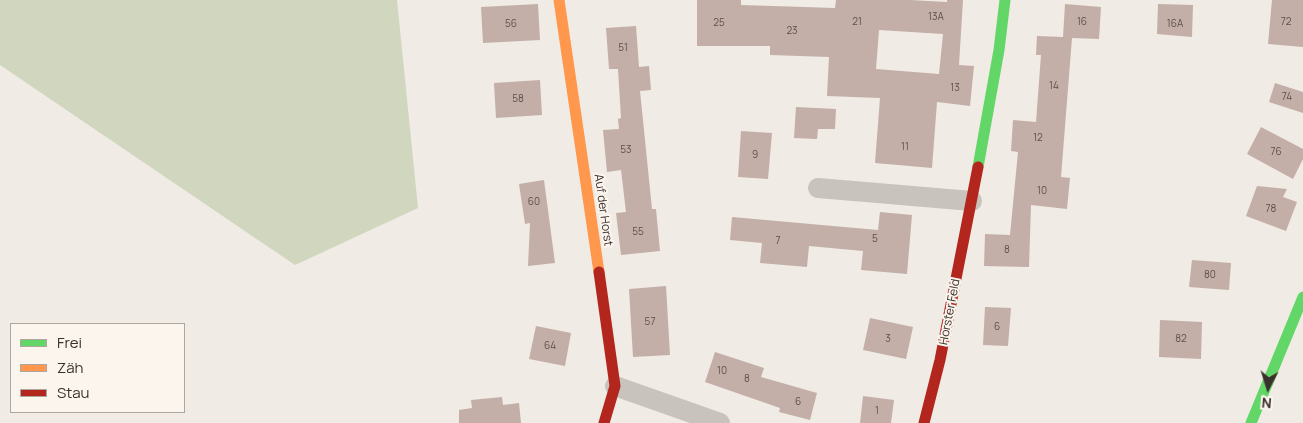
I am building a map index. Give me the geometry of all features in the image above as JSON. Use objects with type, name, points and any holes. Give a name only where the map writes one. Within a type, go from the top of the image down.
[{"type":"street","name":"Auf der Horst","points":[[559,0],[614,386],[604,423]]},
{"type":"street","name":"Horster Feld","points":[[924,423],[940,360],[972,201],[999,50],[1005,0]]},
{"type":"street","points":[[818,188],[972,201]]},
{"type":"street","points":[[1251,423],[1303,297]]},
{"type":"street","points":[[614,386],[720,423]]},
{"type":"green space","points":[[0,0],[397,0],[418,208],[295,265],[0,65]]},
{"type":"building","points":[[697,0],[741,0],[741,5],[835,8],[836,0],[947,2],[947,0],[963,0],[959,65],[974,66],[970,106],[937,102],[932,168],[875,163],[880,98],[827,96],[829,57],[770,55],[770,46],[697,46]],"holes":[[[879,30],[943,34],[939,74],[876,69]]]},
{"type":"building","points":[[1272,0],[1303,0],[1303,47],[1268,44]]},
{"type":"building","points":[[538,4],[540,40],[483,43],[481,7]]},
{"type":"building","points":[[1065,4],[1101,7],[1099,39],[1072,38],[1061,177],[1070,178],[1067,209],[1031,205],[1029,267],[984,266],[985,234],[1010,235],[1018,152],[1011,151],[1013,120],[1036,122],[1041,55],[1036,55],[1037,36],[1063,37]]},
{"type":"building","points":[[1158,4],[1193,5],[1192,37],[1157,34]]},
{"type":"building","points":[[636,26],[639,67],[649,66],[651,90],[640,91],[652,209],[656,209],[660,251],[621,255],[616,213],[626,212],[621,170],[607,172],[603,130],[619,129],[618,119],[621,118],[618,69],[609,69],[606,28]]},
{"type":"building","points":[[540,80],[542,115],[496,118],[494,83]]},
{"type":"building","points":[[1275,83],[1303,92],[1303,113],[1269,102]]},
{"type":"building","points":[[796,107],[836,109],[835,129],[818,129],[817,139],[794,138]]},
{"type":"building","points":[[1261,127],[1303,149],[1303,159],[1293,179],[1247,154]]},
{"type":"building","points":[[741,131],[772,133],[768,179],[738,177]]},
{"type":"building","points":[[544,180],[555,263],[528,266],[530,223],[525,224],[519,184]]},
{"type":"building","points":[[1257,186],[1287,189],[1283,197],[1297,202],[1286,231],[1246,216]]},
{"type":"building","points":[[880,212],[912,215],[907,274],[861,270],[863,251],[809,246],[807,267],[760,263],[762,243],[730,240],[732,217],[878,230]]},
{"type":"building","points":[[1192,260],[1231,263],[1229,290],[1189,287]]},
{"type":"building","points":[[666,286],[670,355],[633,357],[629,289]]},
{"type":"building","points":[[985,307],[1011,308],[1008,346],[983,345]]},
{"type":"building","points":[[870,318],[913,327],[906,359],[863,350]]},
{"type":"building","points":[[1160,320],[1202,322],[1201,359],[1159,357]]},
{"type":"building","points":[[536,326],[571,333],[565,366],[529,359]]},
{"type":"building","points":[[715,352],[764,368],[761,377],[817,393],[810,420],[779,412],[780,408],[705,382]]},
{"type":"building","points":[[863,396],[894,400],[891,423],[860,423]]},
{"type":"building","points":[[502,397],[503,405],[519,403],[521,423],[459,423],[459,410],[472,408],[471,400]]},
{"type":"traffic: fast","points":[[978,167],[999,50],[1005,0]]},
{"type":"traffic: fast","points":[[1251,423],[1303,297]]},
{"type":"traffic: slow","points":[[559,0],[599,272]]},
{"type":"traffic: jam","points":[[924,423],[940,360],[978,167]]},
{"type":"traffic: jam","points":[[599,272],[615,386],[604,423]]}]
